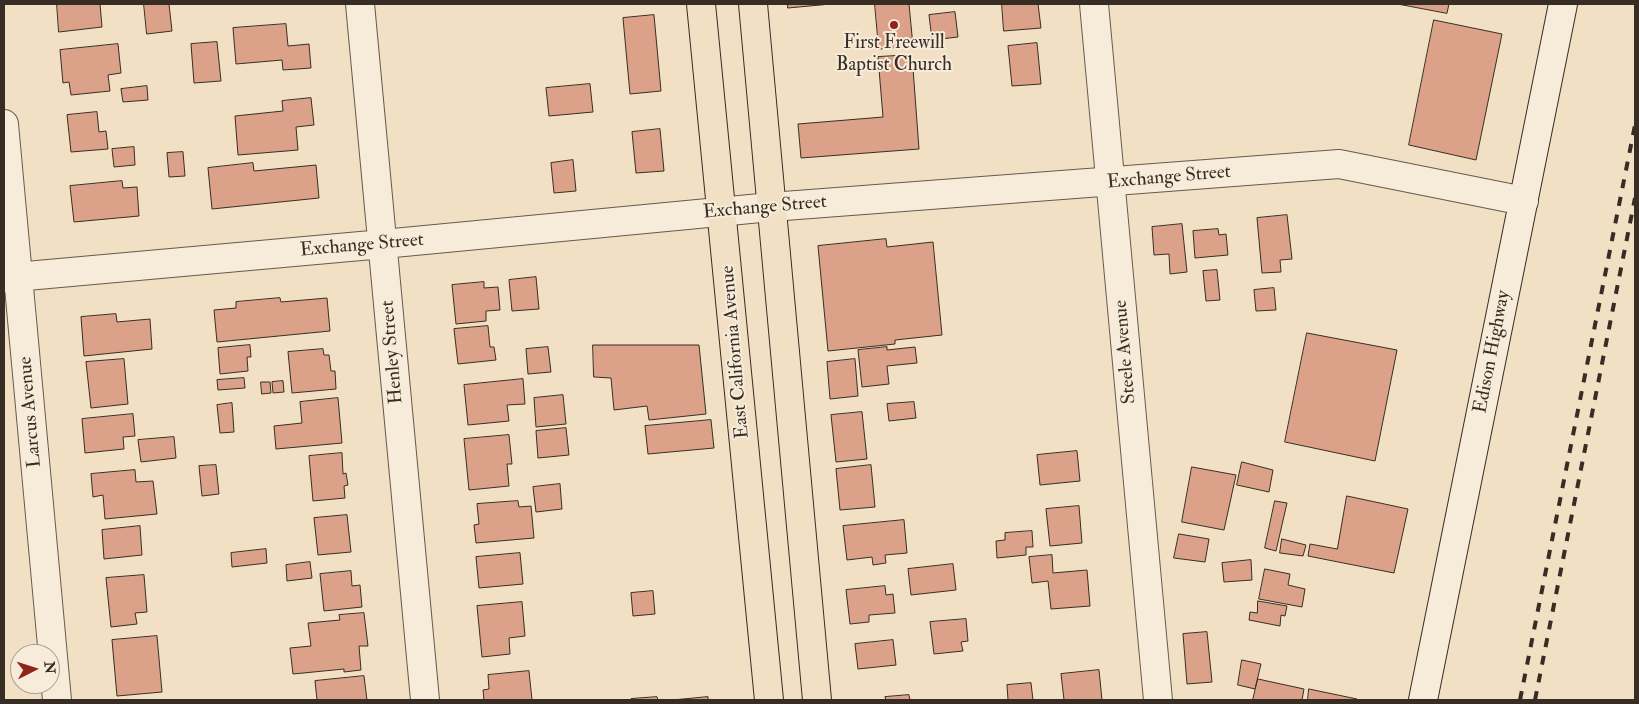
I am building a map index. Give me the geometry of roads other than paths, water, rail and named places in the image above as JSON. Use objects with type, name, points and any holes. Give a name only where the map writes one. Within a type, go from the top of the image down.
[{"type":"main road","name":"East California Avenue","points":[[701,4],[769,700]]},
{"type":"main road","points":[[753,4],[817,700]]},
{"type":"street","name":"Henley Street","points":[[360,4],[425,700]]},
{"type":"street","name":"Steele Avenue","points":[[1094,4],[1158,700]]},
{"type":"street","name":"Edison Highway","points":[[1423,700],[1563,4]]},
{"type":"street","name":"Larcus Avenue","points":[[4,124],[11,277],[58,700]]},
{"type":"street","name":"Exchange Street","points":[[11,277],[771,207],[1339,164],[1524,201]]},
{"type":"railway","points":[[1520,700],[1635,125]]},
{"type":"railway","points":[[1535,700],[1635,198]]},
{"type":"place","name":"First Freewill Baptist Church","points":[[894,25]]}]
